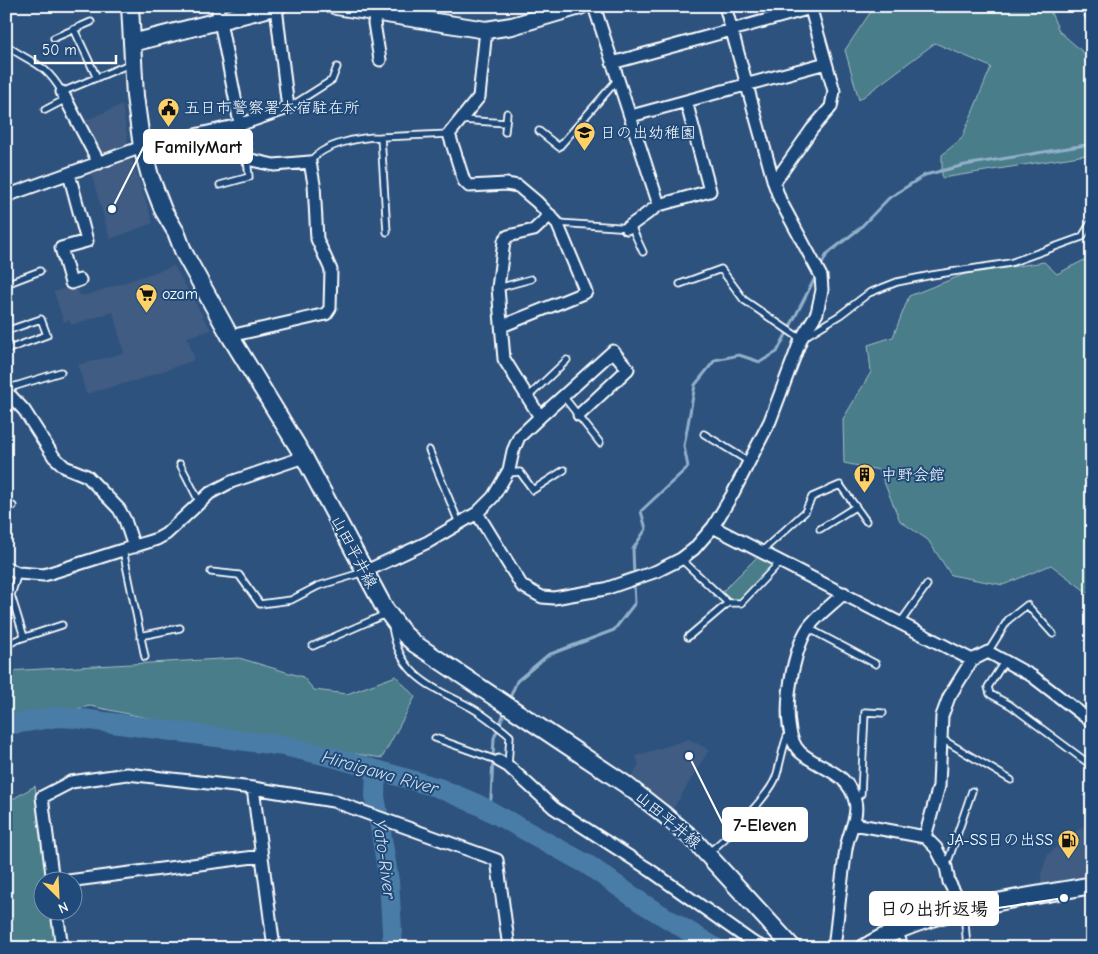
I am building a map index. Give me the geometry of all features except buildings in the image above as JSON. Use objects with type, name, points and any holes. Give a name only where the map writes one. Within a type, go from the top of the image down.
[{"type":"main road","name":"山田平井線","points":[[130,6],[133,63],[142,147],[150,176],[163,210],[176,232],[184,253],[230,336],[304,457],[389,616],[415,644],[625,784],[694,840],[793,948]]},
{"type":"main road","points":[[132,43],[218,14],[277,6]]},
{"type":"main road","points":[[336,6],[486,30],[512,26],[580,6]]},
{"type":"main road","points":[[864,948],[898,929],[925,918],[1092,885]]},
{"type":"street","points":[[6,196],[142,147],[239,125],[288,108],[277,6]]},
{"type":"street","points":[[594,6],[659,205]]},
{"type":"street","points":[[477,513],[522,586],[542,597],[554,598],[605,589],[644,576],[681,559],[694,549],[713,527],[770,420],[801,339],[817,314],[822,290],[821,276],[780,200],[774,184],[725,6]]},
{"type":"street","points":[[1088,6],[1092,16]]},
{"type":"street","points":[[612,63],[810,7],[834,91],[831,107],[812,129],[774,184]]},
{"type":"street","points":[[370,10],[380,60]]},
{"type":"street","points":[[218,14],[247,159],[274,165],[310,162],[314,184],[317,239],[331,270],[330,308],[326,314],[230,336]]},
{"type":"street","points":[[486,30],[479,96],[449,134],[464,181],[470,186],[506,184],[518,186],[554,219],[586,292],[502,326]]},
{"type":"street","points":[[631,116],[826,63]]},
{"type":"street","points":[[64,96],[99,163]]},
{"type":"street","points":[[627,228],[659,205],[710,191],[686,101]]},
{"type":"street","points":[[69,174],[87,241],[61,248],[71,283],[80,280]]},
{"type":"street","points":[[540,417],[529,396],[504,359],[498,288],[504,241],[508,236],[534,230],[554,219]]},
{"type":"street","points":[[364,572],[428,542],[477,513],[494,497],[508,473],[512,451],[519,437],[613,351],[628,368],[579,415]]},
{"type":"street","points":[[7,391],[24,410],[54,457],[65,467],[87,476],[119,509],[125,520],[129,548]]},
{"type":"street","points":[[6,568],[18,574],[44,575],[129,548],[166,534],[199,501],[231,482],[304,457]]},
{"type":"street","points":[[713,527],[972,660]]},
{"type":"street","points":[[834,948],[846,846],[854,824],[854,799],[847,783],[835,771],[801,753],[789,731],[786,712],[798,652],[808,628],[844,593]]},
{"type":"street","points":[[925,837],[939,786],[942,716],[946,704],[972,660],[988,652],[1032,676],[1092,722]]},
{"type":"street","points":[[504,763],[554,808],[647,868],[752,942],[765,948]]},
{"type":"street","points":[[52,872],[42,797],[71,782],[127,774],[253,788],[333,801],[498,860],[509,948]]},
{"type":"street","points":[[253,788],[274,948]]},
{"type":"street","points":[[854,824],[925,837],[936,848],[946,867],[949,882],[964,910]]},
{"type":"street","points":[[82,879],[262,856]]},
{"type":"street","points":[[58,922],[62,948]]},
{"type":"lane","points":[[54,38],[91,22]]},
{"type":"lane","points":[[74,29],[97,78]]},
{"type":"lane","points":[[6,45],[34,61],[53,76],[64,96]]},
{"type":"lane","points":[[45,110],[64,96],[97,78],[133,63]]},
{"type":"lane","points":[[288,108],[332,80],[337,67]]},
{"type":"lane","points":[[539,131],[558,147],[618,78]]},
{"type":"lane","points":[[505,132],[507,113]]},
{"type":"lane","points":[[461,120],[506,123]]},
{"type":"lane","points":[[310,162],[316,154],[360,137],[449,134]]},
{"type":"lane","points":[[381,137],[387,232]]},
{"type":"lane","points":[[220,185],[248,177],[247,159]]},
{"type":"lane","points":[[554,219],[632,228],[643,252]]},
{"type":"lane","points":[[680,284],[721,269],[744,300],[801,339],[840,315],[869,293],[897,282],[924,276],[1010,263],[1082,237],[1092,221]]},
{"type":"lane","points":[[6,284],[40,270]]},
{"type":"lane","points":[[498,288],[531,279]]},
{"type":"lane","points":[[6,331],[41,319],[47,335],[6,350]]},
{"type":"lane","points":[[529,396],[568,360]]},
{"type":"lane","points":[[7,391],[61,372]]},
{"type":"lane","points":[[563,396],[600,443]]},
{"type":"lane","points":[[704,434],[748,461]]},
{"type":"lane","points":[[429,450],[459,523]]},
{"type":"lane","points":[[180,464],[199,501]]},
{"type":"lane","points":[[508,473],[520,472],[533,490],[564,470]]},
{"type":"lane","points":[[761,552],[805,512],[812,497],[840,485],[866,521]]},
{"type":"lane","points":[[820,529],[855,507]]},
{"type":"lane","points":[[129,548],[140,636],[145,657]]},
{"type":"lane","points":[[681,559],[728,603]]},
{"type":"lane","points":[[688,637],[728,603],[741,603],[780,562]]},
{"type":"lane","points":[[211,572],[239,575],[260,604],[291,600],[318,586],[364,572]]},
{"type":"lane","points":[[18,574],[12,595],[24,637]]},
{"type":"lane","points":[[900,623],[927,586]]},
{"type":"lane","points":[[988,652],[1008,620],[1027,605],[1053,634]]},
{"type":"lane","points":[[313,646],[389,616],[394,640],[401,657],[413,673],[436,690],[473,709],[510,736],[504,763],[435,738]]},
{"type":"lane","points":[[6,646],[24,637],[62,625]]},
{"type":"lane","points":[[140,636],[180,628]]},
{"type":"lane","points":[[808,628],[876,664]]},
{"type":"lane","points":[[1004,662],[988,687],[990,694],[1010,704],[1092,766]]},
{"type":"lane","points":[[854,799],[861,794],[865,712],[884,712]]},
{"type":"lane","points":[[707,854],[728,838],[776,779],[782,747],[789,731]]},
{"type":"lane","points":[[942,739],[1011,780]]},
{"type":"lane","points":[[946,867],[972,791]]},
{"type":"lane","points":[[964,910],[968,948]]},
{"type":"lane","points":[[898,929],[906,948]]},
{"type":"shaded area","points":[[122,105],[128,141],[125,149],[100,157],[82,122]]},
{"type":"shaded area","points":[[127,159],[133,162],[153,223],[110,239],[91,172]]},
{"type":"shaded area","points":[[174,266],[211,330],[187,337],[194,357],[192,361],[137,380],[86,394],[78,365],[124,353],[113,312],[71,325],[69,320],[64,322],[54,292],[76,285],[79,294],[84,296]]},
{"type":"shaded area","points":[[689,739],[709,750],[671,812],[630,779],[639,764],[636,756]]},
{"type":"shaded area","name":"JA-SS日の出SS","points":[[1083,826],[1087,847],[1092,846],[1092,875],[1041,885],[1041,874],[1048,854]]},
{"type":"green space","points":[[883,6],[1048,6],[1059,31],[1092,60],[1092,154],[942,178],[942,155],[962,138],[991,67],[935,43],[859,100],[845,50],[870,13]]},
{"type":"green space","points":[[1092,256],[1092,596],[1051,565],[1003,585],[951,575],[928,540],[900,521],[879,470],[844,463],[843,419],[871,372],[868,345],[893,337],[909,296],[965,274],[1044,262],[1057,274]]},
{"type":"green space","points":[[758,556],[774,564],[740,600],[732,601],[722,592]]},
{"type":"green space","points":[[239,658],[303,677],[314,690],[347,694],[396,676],[415,697],[382,758],[209,731],[90,706],[6,724],[6,671]]},
{"type":"green space","points":[[35,786],[47,872],[32,872],[32,922],[53,922],[56,948],[6,948],[6,803]]},
{"type":"waterway","points":[[820,268],[827,254],[859,229],[889,198],[925,175],[965,165],[1092,144]]},
{"type":"waterway","points":[[634,577],[633,549],[646,529],[641,511],[688,467],[684,446],[695,385],[715,360],[739,355],[760,362],[777,352],[817,274]]},
{"type":"waterway","points":[[509,700],[517,681],[548,655],[614,630],[635,603],[634,583]]},
{"type":"waterway","points":[[489,811],[494,738],[505,711]]},
{"type":"waterway","name":"Hiraigawa River","points":[[6,725],[57,717],[75,718],[284,746],[332,757],[439,788],[479,805],[588,865],[642,903],[716,948]]},
{"type":"waterway","name":"Yato-River","points":[[376,770],[375,796],[389,881],[393,948]]},
{"type":"place","name":"五日市警察署本宿駐在所","points":[[168,127]]},
{"type":"place","name":"日の出幼稚園","points":[[584,152]]},
{"type":"place","name":"FamilyMart","points":[[112,209]]},
{"type":"place","name":"ozam","points":[[146,313]]},
{"type":"place","name":"中野会館","points":[[865,494]]},
{"type":"place","name":"7-Eleven","points":[[689,756]]},
{"type":"place","name":"JA-SS日の出SS","points":[[1069,859]]},
{"type":"place","name":"日の出折返場","points":[[1064,898]]}]
